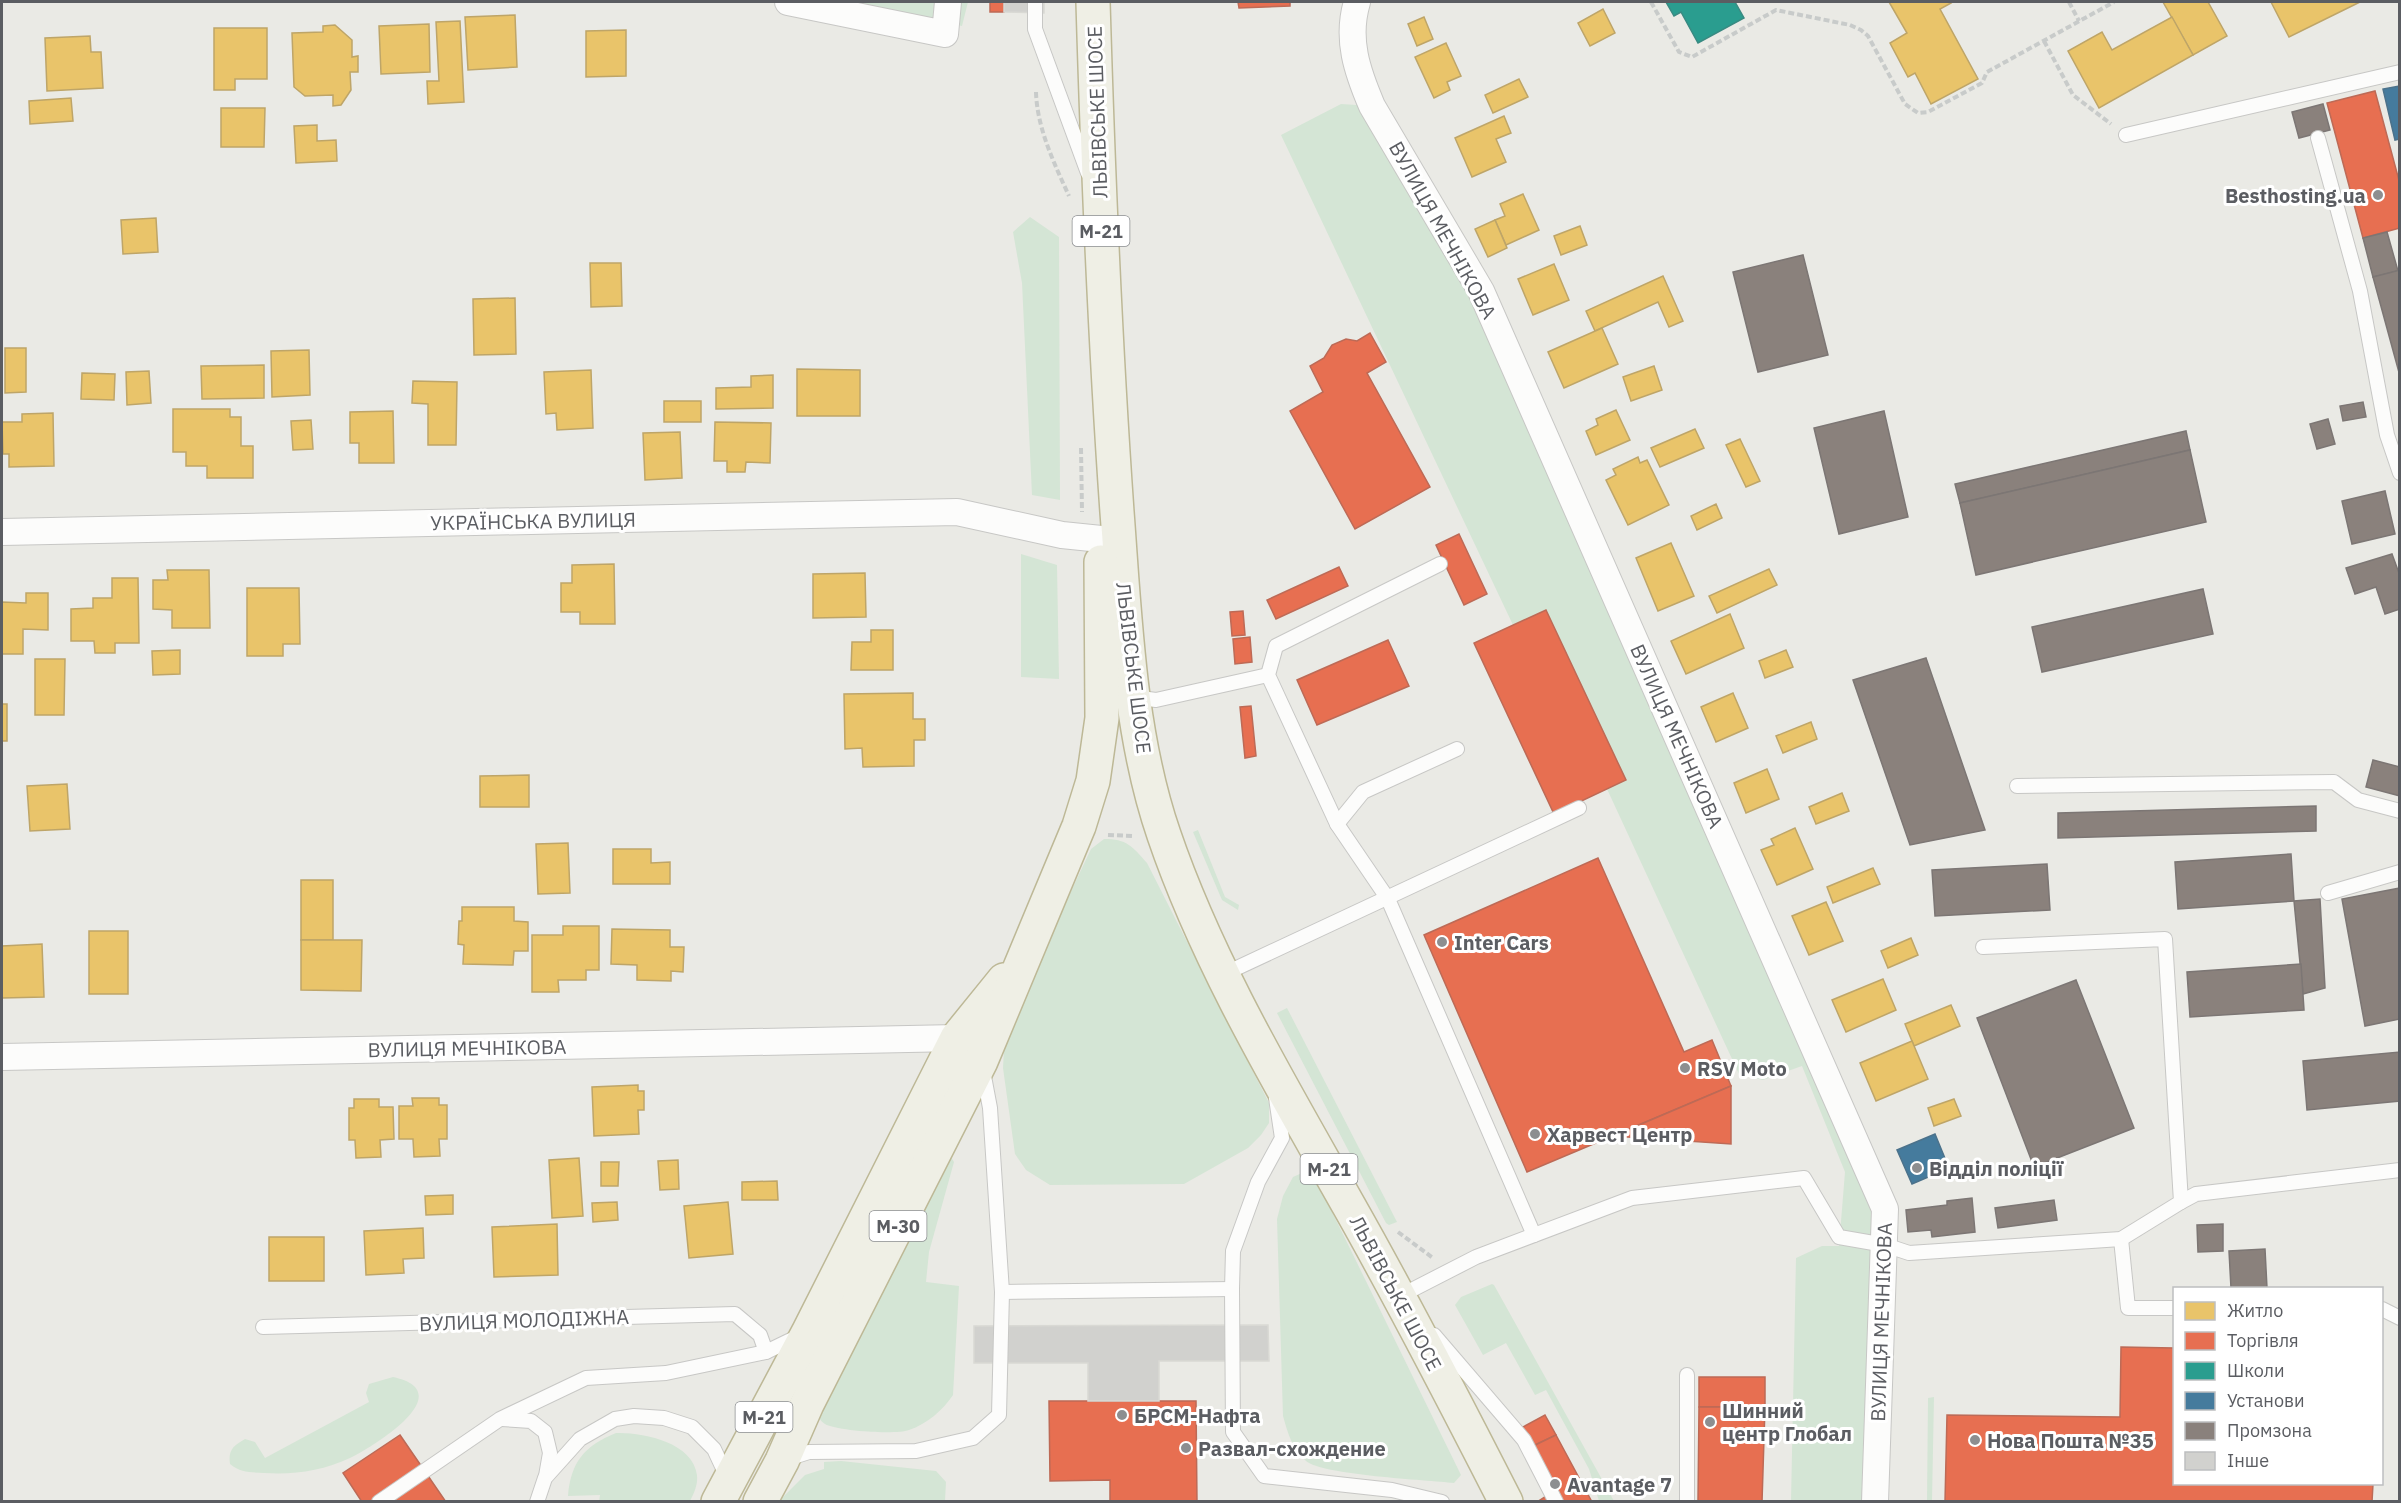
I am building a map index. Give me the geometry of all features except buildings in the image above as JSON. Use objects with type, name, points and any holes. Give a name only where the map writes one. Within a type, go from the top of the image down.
[{"type":"highway","name":"ЛЬВІВСЬКЕ ШОСЕ","points":[[1094,2],[1099,204],[1113,460],[1133,698],[1162,831],[1189,901],[1273,1070],[1400,1296],[1506,1502]]},
{"type":"highway","name":"М-21","points":[[723,1492],[809,1332],[945,1038],[1029,948],[1079,826],[1093,781],[1102,718],[1101,539],[1113,460]]},
{"type":"highway","name":"М-30","points":[[760,1502],[782,1461],[807,1404],[981,1061],[1029,948]]},
{"type":"street","points":[[788,2],[945,34],[948,2]]},
{"type":"street","name":"ВУЛИЦЯ МЕЧНІКОВА","points":[[1357,2],[1352,25],[1352,45],[1361,79],[1372,106],[1481,291],[1885,1209],[1875,1502]]},
{"type":"street","name":"УКРАЇНСЬКА ВУЛИЦЯ","points":[[2,532],[957,512],[1062,535],[1101,539]]},
{"type":"street","name":"ВУЛИЦЯ МЕЧНІКОВА","points":[[2,1057],[945,1038]]},
{"type":"lane","points":[[1035,2],[1035,29],[1099,204]]},
{"type":"lane","points":[[2126,135],[2400,72]]},
{"type":"lane","points":[[2318,138],[2360,291],[2386,435],[2400,473]]},
{"type":"lane","points":[[1440,564],[1276,646],[1268,675],[1337,824],[1388,899],[1534,1235]]},
{"type":"lane","points":[[1133,698],[1156,700],[1268,675]]},
{"type":"lane","points":[[1337,824],[1363,792],[1456,749]]},
{"type":"lane","points":[[2017,786],[2334,782],[2358,800],[2400,811]]},
{"type":"lane","points":[[1224,974],[1579,808]]},
{"type":"lane","points":[[2328,894],[2400,872]]},
{"type":"lane","points":[[1983,947],[2165,939],[2181,1202]]},
{"type":"lane","points":[[782,1461],[809,1452],[916,1451],[973,1438],[999,1415],[1002,1292],[990,1108],[981,1061]]},
{"type":"lane","points":[[1273,1070],[1282,1138],[1258,1182],[1233,1251],[1233,1432],[1263,1476],[1392,1490],[1442,1502]]},
{"type":"lane","points":[[1556,1502],[1524,1440],[1400,1296],[1476,1257],[1632,1198],[1804,1178],[1839,1237],[1885,1245],[1909,1253],[2121,1239],[2196,1194],[2400,1170]]},
{"type":"lane","points":[[2121,1239],[2128,1308],[2173,1308]]},
{"type":"lane","points":[[1002,1292],[1232,1289]]},
{"type":"lane","points":[[2383,1310],[2400,1318]]},
{"type":"lane","name":"ВУЛИЦЯ МОЛОДІЖНА","points":[[263,1327],[735,1314],[760,1335],[766,1352]]},
{"type":"lane","points":[[378,1502],[500,1419],[586,1378],[666,1373],[766,1352],[809,1332]]},
{"type":"lane","points":[[1687,1375],[1687,1502]]},
{"type":"lane","points":[[545,1478],[580,1439],[603,1425],[615,1419],[649,1416],[678,1421],[698,1431],[714,1449],[723,1492]]},
{"type":"lane","points":[[500,1419],[531,1421],[545,1432],[550,1453],[537,1502]]},
{"type":"path","points":[[1651,2],[1678,52],[1692,57],[1776,10],[1850,25],[1868,36],[1905,104],[1918,113],[1928,112],[1982,83],[1988,72],[2114,2]]},
{"type":"path","points":[[2069,2],[2079,21]]},
{"type":"path","points":[[2044,40],[2073,95],[2126,135]]},
{"type":"path","points":[[1079,826],[1100,834],[1144,836],[1162,831]]},
{"type":"path","points":[[1389,1225],[1450,1270]]},
{"type":"green space","points":[[843,2],[968,2],[962,26]]},
{"type":"green space","points":[[1341,104],[1372,106],[1468,267],[1885,1209],[1874,1501],[1791,1501],[1796,1258],[1822,1246],[1839,1246],[1845,1172],[1802,1066],[1763,1080],[1739,1074],[1607,789],[1626,780],[1546,610],[1513,625],[1281,135]]},
{"type":"green space","points":[[1030,217],[1059,237],[1060,500],[1032,495],[1022,283],[1013,232]]},
{"type":"green space","points":[[1021,554],[1057,565],[1059,679],[1021,677]]},
{"type":"green space","points":[[1198,830],[1225,897],[1239,905],[1238,910],[1222,900],[1193,832]]},
{"type":"green space","points":[[1104,839],[1124,842],[1147,863],[1269,1103],[1269,1123],[1248,1148],[1184,1184],[1050,1185],[1026,1170],[1015,1154],[1003,1068],[1005,1031],[1091,849]]},
{"type":"green space","points":[[1287,1008],[1397,1222],[1389,1225],[1386,1223],[1277,1013]]},
{"type":"green space","points":[[949,1154],[954,1162],[929,1252],[926,1282],[959,1286],[953,1395],[934,1416],[909,1430],[867,1432],[841,1429],[825,1424],[819,1418],[816,1409]]},
{"type":"green space","points":[[1311,1169],[1461,1475],[1454,1483],[1353,1473],[1316,1466],[1301,1456],[1291,1440],[1283,1416],[1277,1219],[1283,1196],[1293,1177]]},
{"type":"green space","points":[[1492,1284],[1614,1501],[1599,1501],[1589,1469],[1546,1390],[1535,1395],[1506,1343],[1483,1355],[1455,1305],[1461,1297]]},
{"type":"green space","points":[[393,1377],[412,1384],[419,1394],[416,1406],[392,1431],[350,1458],[318,1469],[286,1473],[246,1472],[230,1464],[232,1449],[245,1439],[255,1442],[265,1458],[369,1402],[366,1393],[369,1384]]},
{"type":"green space","points":[[1934,1397],[1932,1501],[1927,1501],[1928,1398]]},
{"type":"green space","points":[[616,1433],[652,1437],[665,1441],[686,1454],[697,1475],[696,1486],[690,1501],[599,1502],[600,1495],[568,1496],[572,1474],[581,1457],[595,1444]]},
{"type":"green space","points":[[841,1461],[936,1471],[946,1482],[945,1501],[778,1502],[805,1475],[824,1469],[824,1462]]},
{"type":"place","name":"Besthosting.ua","points":[[2378,195]]},
{"type":"place","name":"Inter Cars","points":[[1442,942]]},
{"type":"place","name":"RSV Moto","points":[[1685,1068]]},
{"type":"place","name":"Харвест Центр","points":[[1535,1134]]},
{"type":"place","name":"Відділ поліції","points":[[1917,1168]]},
{"type":"place","name":"БРСМ-Нафта","points":[[1122,1415]]},
{"type":"place","name":"Шинний центр Глобал","points":[[1710,1422]]},
{"type":"place","name":"Нова Пошта №35","points":[[1975,1440]]},
{"type":"place","name":"Развал-схождение","points":[[1186,1448]]},
{"type":"place","name":"Avantage 7","points":[[1555,1484]]}]
